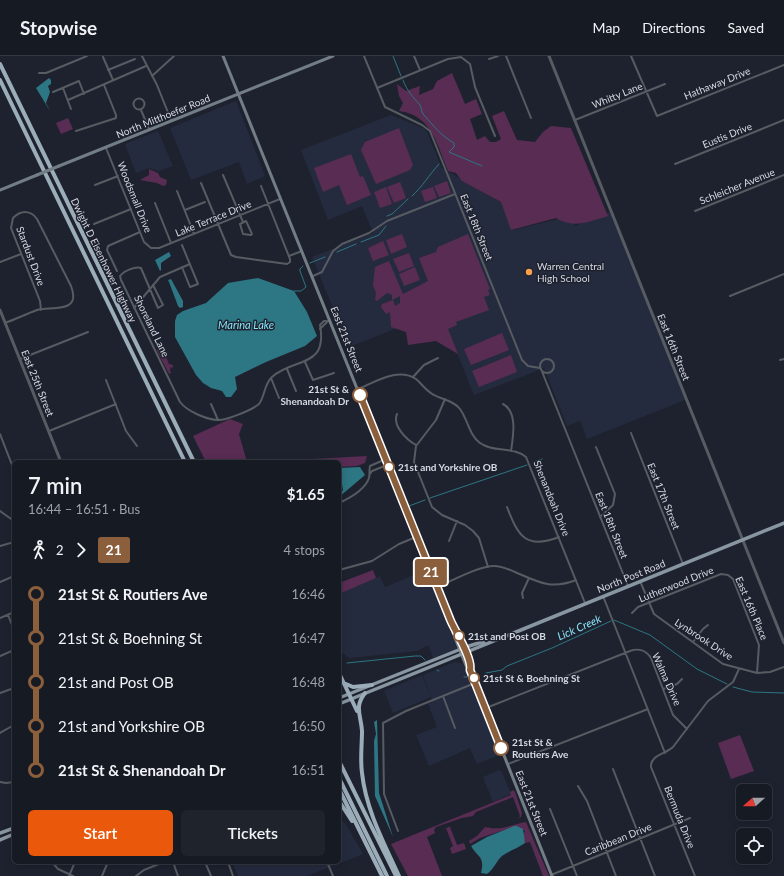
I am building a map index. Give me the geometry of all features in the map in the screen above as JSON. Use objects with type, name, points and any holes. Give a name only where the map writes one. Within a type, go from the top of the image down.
[{"type":"highway","name":"Dwight D Eisenhower Highway","points":[[0,64],[193,460]]},
{"type":"highway","name":"Dwight D Eisenhower Highway","points":[[0,80],[184,460]]},
{"type":"highway","points":[[341,676],[346,684],[360,717]]},
{"type":"highway","points":[[346,684],[353,687],[372,685]]},
{"type":"highway","points":[[365,693],[358,703],[362,735],[361,765],[365,794],[370,810],[399,876]]},
{"type":"highway","points":[[341,765],[396,876]]},
{"type":"highway","points":[[341,782],[387,876]]},
{"type":"highway","points":[[341,793],[382,876]]},
{"type":"highway","points":[[341,804],[374,861]]},
{"type":"main road","name":"East 21st Street","points":[[223,56],[454,629],[453,633],[464,654],[467,668],[470,669],[552,875]]},
{"type":"main road","name":"North Mitthoefer Road","points":[[0,190],[333,56]]},
{"type":"main road","name":"North Post Road","points":[[341,697],[462,649],[482,642],[484,643],[784,523]]},
{"type":"main road","name":"North Post Road","points":[[341,703],[483,646],[484,643]]},
{"type":"main road","points":[[437,659],[440,664]]},
{"type":"main road","points":[[0,834],[12,829]]},
{"type":"main road","points":[[0,840],[12,835]]},
{"type":"street","points":[[40,73],[45,73],[87,56]]},
{"type":"street","points":[[142,56],[172,121]]},
{"type":"street","points":[[152,76],[171,61],[174,56]]},
{"type":"street","points":[[364,56],[377,88],[448,59],[461,57],[470,64],[475,85],[495,136]]},
{"type":"street","points":[[414,56],[420,70]]},
{"type":"street","points":[[489,59],[498,56]]},
{"type":"street","points":[[506,56],[532,118]]},
{"type":"street","name":"East 16th Street","points":[[549,56],[784,643]]},
{"type":"street","points":[[631,56],[645,92]]},
{"type":"street","points":[[104,58],[113,80]]},
{"type":"street","points":[[108,70],[135,59]]},
{"type":"street","name":"Hathaway Drive","points":[[645,92],[657,116],[784,65]]},
{"type":"street","points":[[68,100],[104,86],[113,80],[146,66]]},
{"type":"street","points":[[53,92],[79,81],[84,94]]},
{"type":"street","name":"Whitty Lane","points":[[575,120],[665,84]]},
{"type":"street","points":[[76,131],[116,118],[104,86]]},
{"type":"street","points":[[63,87],[72,109]]},
{"type":"street","name":"East 18th Street","points":[[377,88],[384,104],[388,109],[422,125],[430,131],[522,360],[526,365],[532,367]]},
{"type":"street","points":[[137,99],[141,99],[144,102],[144,107],[141,110],[137,110],[134,107],[134,102],[137,99]]},
{"type":"street","points":[[141,110],[149,130]]},
{"type":"street","name":"Eustis Drive","points":[[675,164],[784,120]]},
{"type":"street","name":"Woodsmall Drive","points":[[106,148],[145,244],[152,249]]},
{"type":"street","points":[[223,174],[243,222]]},
{"type":"street","name":"Schleicher Avenue","points":[[695,212],[784,175]]},
{"type":"street","points":[[95,185],[118,176]]},
{"type":"street","points":[[201,183],[217,225],[231,255],[285,264],[290,262],[289,256],[260,186]]},
{"type":"street","points":[[177,191],[194,234]]},
{"type":"street","points":[[312,276],[322,272],[333,251],[342,244],[369,233],[390,219],[456,194]]},
{"type":"street","name":"Lake Terrace Drive","points":[[152,249],[157,249],[280,199]]},
{"type":"street","points":[[185,210],[205,202]]},
{"type":"street","points":[[155,203],[171,243]]},
{"type":"street","points":[[94,224],[131,209]]},
{"type":"street","name":"Stardust Drive","points":[[22,212],[30,213],[37,218],[73,293],[71,301],[64,308],[41,310],[40,301],[21,254],[11,224],[15,216],[22,212]]},
{"type":"street","points":[[247,221],[252,235],[243,234],[240,224],[243,222],[247,221]]},
{"type":"street","points":[[117,271],[107,247],[140,232]]},
{"type":"street","points":[[182,244],[198,283],[191,287],[182,267]]},
{"type":"street","points":[[289,256],[302,251]]},
{"type":"street","points":[[0,262],[21,254]]},
{"type":"street","points":[[134,308],[162,276],[190,264]]},
{"type":"street","name":"Shoreland Lane","points":[[150,289],[140,267],[123,273],[120,276],[180,402],[190,410],[218,420]]},
{"type":"street","points":[[730,296],[784,274]]},
{"type":"street","points":[[150,289],[157,308],[163,306],[156,288],[153,285]]},
{"type":"street","name":"East 25th Street","points":[[0,310],[60,460]]},
{"type":"street","points":[[5,323],[41,310]]},
{"type":"street","points":[[211,404],[218,420],[259,404],[271,378],[313,357],[319,349],[322,339],[320,325],[323,322],[329,321]]},
{"type":"street","points":[[20,360],[88,332]]},
{"type":"street","points":[[358,389],[395,374],[404,374],[413,378],[422,366],[438,358]]},
{"type":"street","points":[[532,367],[548,359],[552,362],[553,368],[549,372],[546,382]]},
{"type":"street","points":[[780,360],[784,359]]},
{"type":"street","points":[[305,362],[313,381],[334,373]]},
{"type":"street","points":[[540,369],[541,362]]},
{"type":"street","points":[[532,367],[540,369],[544,372],[549,372]]},
{"type":"street","points":[[287,369],[296,391]]},
{"type":"street","name":"East 18th Street","points":[[540,369],[628,586]]},
{"type":"street","points":[[271,378],[279,398]]},
{"type":"street","name":"Shenandoah Drive","points":[[413,378],[431,394],[454,403],[460,409],[472,434],[480,443],[491,448],[511,450],[520,453],[528,460],[585,603]]},
{"type":"street","points":[[106,380],[126,431],[137,446]]},
{"type":"street","points":[[445,400],[434,422],[416,445],[414,462],[429,502],[438,513],[470,528],[477,535],[488,567]]},
{"type":"street","points":[[49,431],[116,404]]},
{"type":"street","points":[[503,404],[507,407],[513,423],[511,450]]},
{"type":"street","points":[[397,414],[396,420],[402,434],[406,439],[416,445]]},
{"type":"street","name":"East 17th Street","points":[[631,433],[683,564]]},
{"type":"street","points":[[0,434],[12,465]]},
{"type":"street","points":[[596,447],[615,494],[613,505],[600,517]]},
{"type":"street","points":[[370,475],[370,466],[386,459]]},
{"type":"street","points":[[341,502],[361,489],[372,471],[388,465]]},
{"type":"street","points":[[507,507],[516,530],[525,539],[542,543],[559,537]]},
{"type":"street","points":[[0,511],[12,520]]},
{"type":"street","points":[[449,541],[457,521]]},
{"type":"street","points":[[341,569],[369,562],[399,544],[417,537]]},
{"type":"street","points":[[0,546],[12,543]]},
{"type":"street","points":[[437,587],[488,567],[502,567],[542,584],[553,586],[576,580]]},
{"type":"street","name":"Lutherwood Drive","points":[[632,613],[637,608],[649,603],[721,574],[727,574]]},
{"type":"street","name":"East 16th Place","points":[[727,574],[733,580],[758,643],[757,673]]},
{"type":"street","points":[[0,582],[12,577]]},
{"type":"street","points":[[522,598],[522,593],[529,578]]},
{"type":"street","name":"Lynbrook Drive","points":[[640,581],[656,616],[723,664],[757,673],[770,672],[784,667]]},
{"type":"street","points":[[603,596],[666,753],[674,746],[708,701],[734,681],[739,669]]},
{"type":"street","points":[[0,618],[12,613]]},
{"type":"street","points":[[8,615],[12,625]]},
{"type":"street","points":[[692,642],[703,628],[708,625]]},
{"type":"street","name":"Walma Drive","points":[[486,708],[637,649],[647,653],[651,658],[675,718],[687,729]]},
{"type":"street","points":[[0,656],[12,651]]},
{"type":"street","points":[[663,689],[678,683],[682,679]]},
{"type":"street","points":[[398,831],[384,794],[383,722],[475,683]]},
{"type":"street","points":[[0,693],[12,689]]},
{"type":"street","points":[[443,696],[455,728]]},
{"type":"street","points":[[508,764],[648,708]]},
{"type":"street","points":[[0,733],[12,726]]},
{"type":"street","name":"Bermuda Drive","points":[[666,753],[654,758],[651,764],[694,876]]},
{"type":"street","points":[[613,769],[655,876]]},
{"type":"street","points":[[0,782],[12,782]]},
{"type":"street","points":[[578,786],[587,801],[616,876]]},
{"type":"street","points":[[550,809],[577,876]]},
{"type":"street","name":"Caribbean Drive","points":[[552,875],[690,818]]},
{"type":"street","points":[[53,864],[56,868],[73,876]]},
{"type":"street","points":[[69,875],[74,864]]},
{"type":"street","points":[[102,876],[107,864]]},
{"type":"street","points":[[136,876],[144,870],[159,864]]},
{"type":"street","points":[[174,864],[178,876]]},
{"type":"street","points":[[207,864],[211,876]]},
{"type":"street","points":[[229,864],[233,876]]},
{"type":"street","points":[[328,864],[333,876]]},
{"type":"shaded area","points":[[452,73],[465,104],[476,99],[482,114],[470,119],[477,140],[485,136],[490,142],[496,142],[501,139],[492,116],[504,111],[517,140],[535,142],[543,132],[551,126],[571,128],[608,216],[576,224],[556,218],[511,230],[501,202],[462,181],[456,173],[448,171],[432,133],[426,125],[419,118],[399,111],[403,103],[399,96],[397,84],[406,91],[420,86],[419,95],[433,89],[437,81]]},
{"type":"shaded area","points":[[236,101],[265,176],[247,184],[239,162],[191,180],[170,128]]},
{"type":"shaded area","name":"Warren Central High School","points":[[391,115],[423,128],[427,132],[442,168],[502,203],[513,230],[571,216],[575,226],[610,212],[685,400],[587,439],[580,421],[567,426],[544,368],[474,395],[440,311],[349,347],[312,257],[373,233],[362,206],[328,220],[301,150]]},
{"type":"shaded area","points":[[68,118],[73,129],[61,134],[56,123]]},
{"type":"shaded area","points":[[399,128],[413,165],[410,170],[376,184],[361,150],[365,142]]},
{"type":"shaded area","points":[[158,131],[173,166],[159,171],[149,168],[136,173],[125,144]]},
{"type":"shaded area","points":[[351,154],[360,177],[363,176],[371,195],[347,205],[339,185],[323,192],[314,168]]},
{"type":"shaded area","points":[[149,169],[158,173],[160,177],[167,180],[166,185],[163,186],[157,183],[140,180],[149,175]]},
{"type":"shaded area","points":[[447,181],[451,193],[439,197],[434,186]]},
{"type":"shaded area","points":[[400,182],[406,198],[394,203],[387,187]]},
{"type":"shaded area","points":[[386,187],[392,204],[380,208],[374,192]]},
{"type":"shaded area","points":[[433,187],[437,198],[425,202],[421,191]]},
{"type":"shaded area","points":[[402,234],[407,247],[391,254],[386,240]]},
{"type":"shaded area","points":[[468,234],[490,289],[488,290],[490,295],[484,297],[489,310],[456,322],[457,325],[448,329],[458,354],[436,341],[408,345],[406,332],[391,327],[390,312],[386,314],[381,307],[382,304],[393,300],[395,306],[400,303],[400,296],[392,300],[392,295],[387,293],[377,301],[375,300],[376,293],[373,285],[375,267],[389,261],[403,294],[428,281],[419,258],[436,252],[438,247]]},
{"type":"shaded area","points":[[383,241],[389,255],[373,261],[368,248]]},
{"type":"shaded area","points":[[409,253],[414,266],[399,272],[393,259]]},
{"type":"shaded area","points":[[415,267],[420,280],[404,286],[399,274]]},
{"type":"shaded area","points":[[502,333],[509,350],[471,365],[464,349]]},
{"type":"shaded area","points":[[158,347],[158,349],[167,352],[165,354],[169,364],[173,365],[173,368],[171,367],[170,370],[171,373],[169,374],[157,351]]},
{"type":"shaded area","points":[[511,355],[517,372],[479,387],[472,371]]},
{"type":"shaded area","points":[[230,419],[243,424],[239,434],[246,460],[205,460],[193,436]]},
{"type":"shaded area","points":[[367,456],[365,463],[357,466],[341,467],[341,460],[309,460]]},
{"type":"shaded area","points":[[422,559],[457,649],[433,658],[429,646],[426,646],[417,651],[349,658],[341,652],[341,593],[380,576],[385,587],[414,575],[412,563]]},
{"type":"shaded area","points":[[373,570],[376,578],[341,593],[341,582]]},
{"type":"shaded area","points":[[455,662],[463,664],[499,755],[477,764],[470,748],[429,766],[416,735],[437,727],[428,704],[433,702],[423,675]]},
{"type":"shaded area","points":[[422,675],[431,697],[393,713],[384,691]]},
{"type":"shaded area","points":[[740,735],[754,771],[731,779],[718,743]]},
{"type":"shaded area","points":[[499,770],[502,772],[511,794],[493,802],[483,777]]},
{"type":"shaded area","points":[[513,790],[522,813],[521,817],[519,818],[520,816],[513,797],[476,812],[473,816],[462,818],[436,827],[434,830],[435,833],[427,837],[442,876],[408,876],[391,844],[511,795],[510,792]]},
{"type":"shaded area","points":[[341,820],[345,823],[363,854],[341,863]]},
{"type":"shaded area","points":[[526,822],[549,876],[543,876],[530,842],[525,843],[523,834],[525,831],[517,826],[480,838],[470,844],[469,841],[477,836],[485,827],[501,828]]},
{"type":"shaded area","points":[[451,826],[450,827],[457,845],[464,843],[466,849],[452,854],[450,848],[453,846],[446,828]]},
{"type":"shaded area","points":[[233,864],[338,864],[307,876],[238,876]]},
{"type":"water","points":[[49,78],[51,80],[51,84],[48,86],[50,92],[46,103],[50,111],[36,88]]},
{"type":"water","points":[[169,252],[171,256],[161,263],[160,271],[155,260]]},
{"type":"water","name":"Marina Lake","points":[[258,278],[294,291],[307,312],[317,336],[305,346],[235,377],[237,389],[231,397],[226,397],[222,391],[211,388],[203,383],[196,375],[175,337],[175,321],[177,315],[183,311],[206,303],[228,283]]},
{"type":"water","points":[[171,279],[183,301],[183,307],[180,308],[178,306],[168,280]]},
{"type":"water","points":[[360,467],[365,475],[341,495],[343,490],[341,468]]},
{"type":"water","points":[[377,720],[379,793],[393,837],[375,796],[374,741],[376,734],[374,722]]},
{"type":"water","points":[[514,826],[523,829],[525,843],[502,856],[492,870],[487,874],[481,873],[481,860],[471,846],[487,837]]},
{"type":"waterway","points":[[393,56],[401,76]]},
{"type":"waterway","points":[[403,80],[408,91],[420,105],[423,114],[441,134],[454,143],[454,147],[449,152],[482,166]]},
{"type":"waterway","points":[[412,196],[439,164]]},
{"type":"waterway","points":[[387,216],[392,214],[408,199]]},
{"type":"waterway","points":[[361,242],[379,235],[386,226]]},
{"type":"waterway","points":[[337,252],[356,244]]},
{"type":"waterway","points":[[310,263],[325,257]]},
{"type":"waterway","points":[[294,291],[301,291],[306,287],[300,271],[303,266]]},
{"type":"waterway","points":[[533,462],[542,459]]},
{"type":"waterway","points":[[430,498],[527,465]]},
{"type":"waterway","points":[[409,506],[425,500]]},
{"type":"waterway","name":"Lick Creek","points":[[614,620],[650,635],[697,669],[727,684]]},
{"type":"waterway","name":"Lick Creek","points":[[486,673],[502,670],[507,666],[552,648],[611,621]]},
{"type":"waterway","name":"Lick Creek","points":[[347,663],[415,656],[421,656],[425,660]]},
{"type":"waterway","name":"Lick Creek","points":[[733,687],[752,692],[784,693]]},
{"type":"bus line","name":"21","points":[[360,395],[454,629],[457,631],[466,653],[471,667],[470,670],[501,748]]},
{"type":"place","name":"Warren Central High School","points":[[529,272]]},
{"type":"place","name":"21st St & Shenandoah Dr","points":[[360,395]]},
{"type":"place","name":"21st and Yorkshire OB","points":[[389,467]]},
{"type":"place","name":"21st and Post OB","points":[[459,636]]},
{"type":"place","name":"21st St & Boehning St","points":[[474,678]]},
{"type":"place","name":"21st St & Routiers Ave","points":[[501,748]]}]
